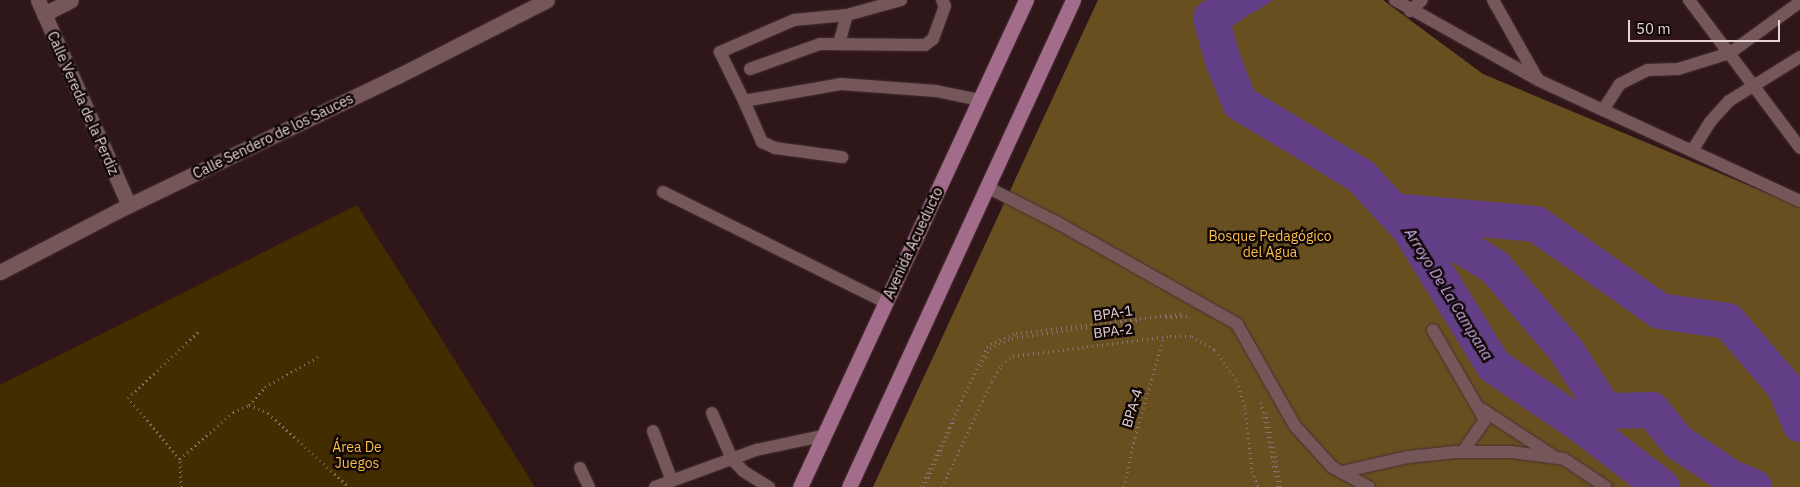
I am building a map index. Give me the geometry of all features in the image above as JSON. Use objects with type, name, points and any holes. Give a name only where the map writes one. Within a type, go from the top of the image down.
[{"type":"main road","name":"Avenida Acueducto","points":[[800,487],[822,436],[1026,0]]},
{"type":"main road","points":[[849,487],[1073,0]]},
{"type":"street","points":[[41,7],[71,0]]},
{"type":"street","name":"Calle Sendero de los Sauces","points":[[0,272],[129,205],[398,76],[547,0]]},
{"type":"street","name":"Calle Vereda de la Perdiz","points":[[41,7],[129,205]]},
{"type":"lane","points":[[842,157],[775,148],[762,142],[720,52],[794,20],[847,15],[901,0]]},
{"type":"lane","points":[[750,69],[820,44],[925,45],[933,39],[945,6],[942,0]]},
{"type":"lane","points":[[1395,0],[1410,11],[1538,80],[1800,201]]},
{"type":"lane","points":[[1410,11],[1422,0]]},
{"type":"lane","points":[[1493,0],[1538,80]]},
{"type":"lane","points":[[1689,0],[1800,148]]},
{"type":"lane","points":[[1603,110],[1620,84],[1648,70],[1678,69],[1730,53],[1800,2]]},
{"type":"lane","points":[[839,44],[847,15]]},
{"type":"lane","points":[[1692,151],[1710,122],[1730,101],[1800,57]]},
{"type":"lane","points":[[744,101],[842,84],[928,90],[979,100]]},
{"type":"lane","points":[[987,187],[1056,222],[1236,324],[1295,426],[1332,466],[1369,487]]},
{"type":"lane","points":[[663,192],[885,302]]},
{"type":"lane","points":[[1433,330],[1485,420],[1463,452]]},
{"type":"lane","points":[[1477,406],[1555,458]]},
{"type":"lane","points":[[712,413],[732,459],[744,471],[769,487]]},
{"type":"lane","points":[[652,431],[672,481]]},
{"type":"lane","points":[[655,487],[777,444],[822,436]]},
{"type":"lane","points":[[1342,472],[1408,457],[1463,452],[1511,452],[1564,459],[1606,487]]},
{"type":"lane","points":[[580,468],[589,487]]},
{"type":"path","points":[[923,487],[987,347],[1016,333],[1192,312]]},
{"type":"path","name":"BPA-1","points":[[923,487],[990,348],[1012,338],[1159,318],[1190,316],[1199,320]]},
{"type":"path","points":[[181,487],[180,459],[128,398],[199,331]]},
{"type":"path","name":"BPA-2","points":[[942,487],[992,381],[1002,365],[1013,356],[1164,336],[1192,336],[1215,350],[1237,381],[1245,408],[1252,472],[1258,487]]},
{"type":"path","name":"BPA-4","points":[[1124,487],[1135,436],[1164,336]]},
{"type":"path","points":[[180,459],[233,412],[249,405],[265,387],[318,357]]},
{"type":"path","points":[[1262,398],[1279,487]]},
{"type":"path","points":[[249,405],[268,413],[349,487]]},
{"type":"green space","name":"Bosque Pedagógico del Agua","points":[[1098,0],[1383,0],[1483,74],[1800,207],[1800,487],[873,487]]},
{"type":"green space","name":"Área De Juegos","points":[[357,205],[535,487],[0,487],[0,385]]},
{"type":"shaded area","points":[[1240,0],[1273,0],[1255,12],[1241,13]]},
{"type":"waterway","name":"Arroyo De La Campana","points":[[1239,0],[1211,18],[1223,61],[1240,103],[1361,176],[1409,228],[1494,366],[1584,427],[1662,487]]},
{"type":"waterway","points":[[1393,211],[1536,224],[1660,311],[1728,321],[1785,387],[1800,424]]},
{"type":"waterway","points":[[1416,213],[1447,238],[1495,267],[1566,350],[1605,411],[1652,410],[1678,442],[1730,477],[1754,487]]}]
